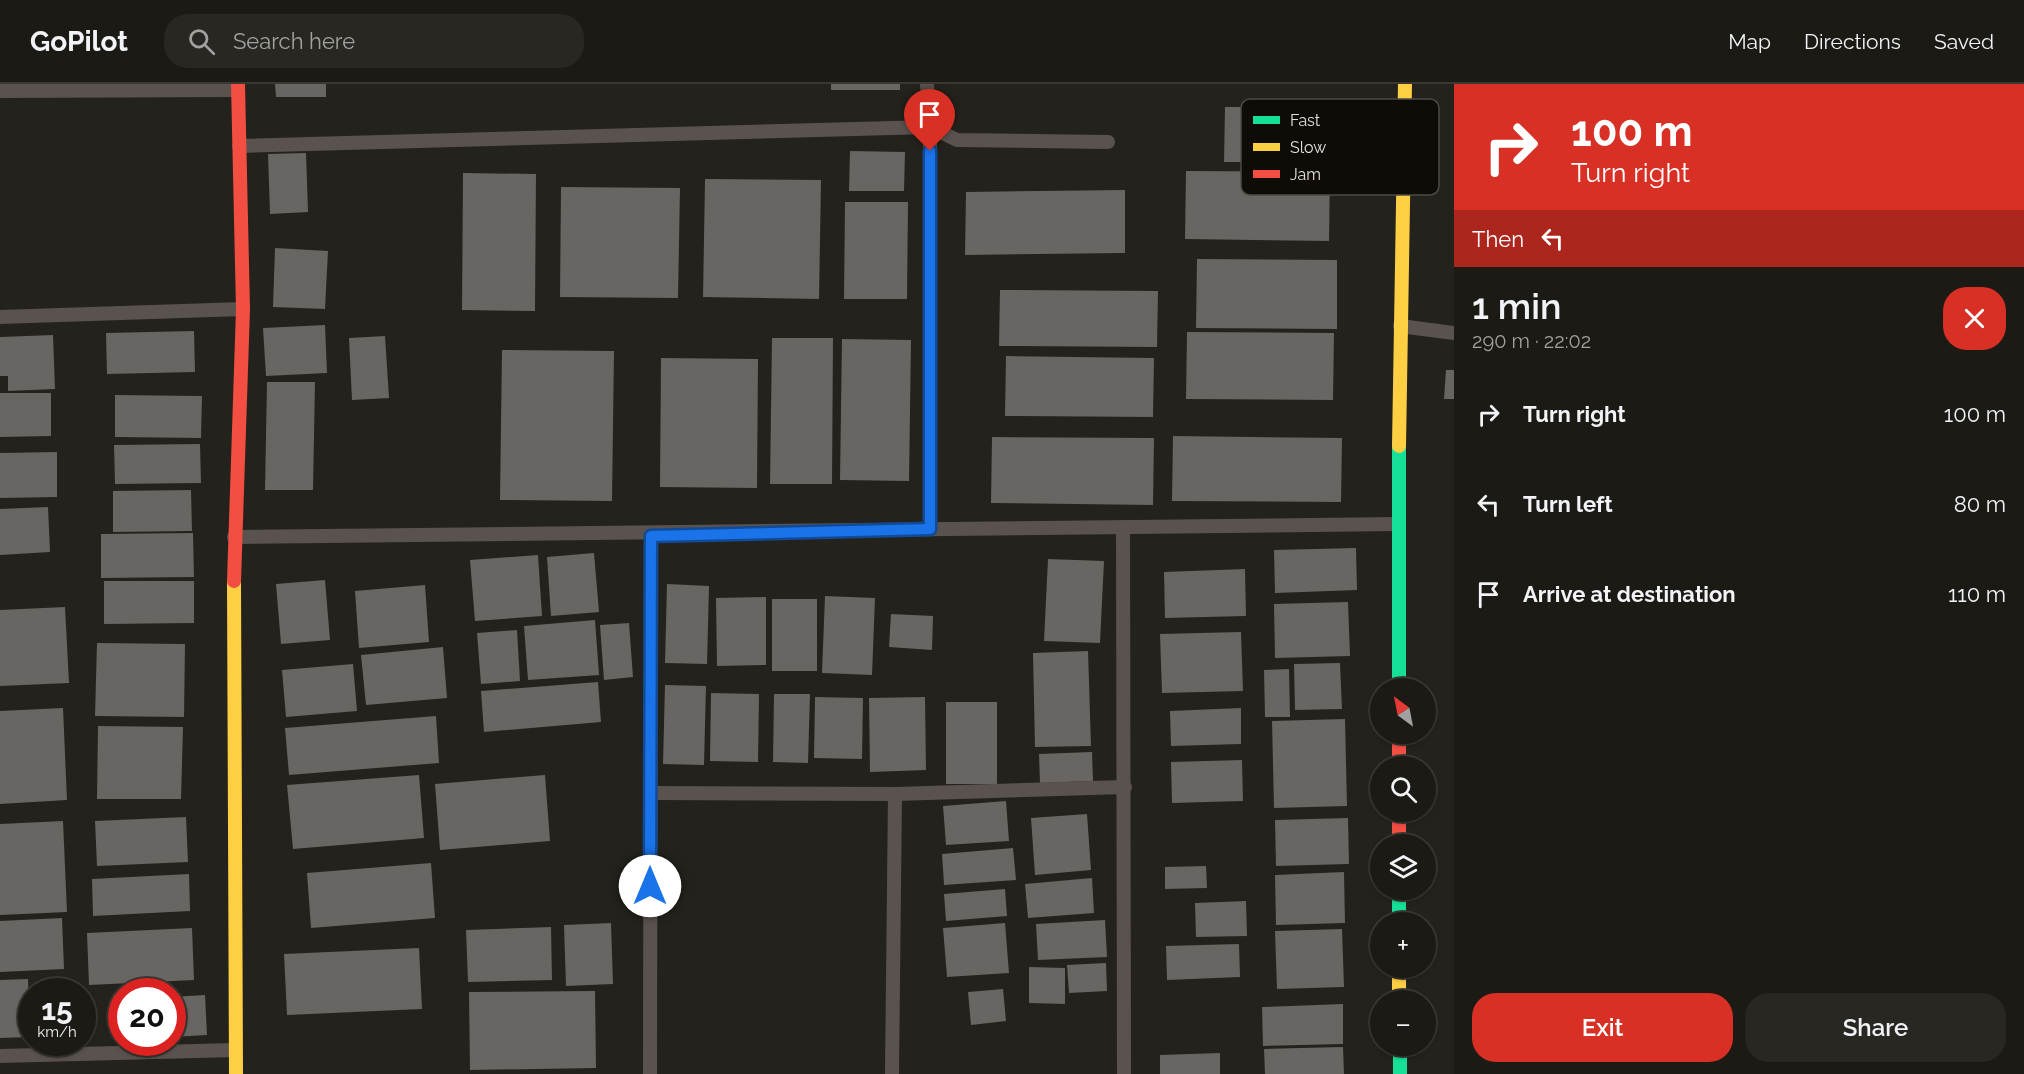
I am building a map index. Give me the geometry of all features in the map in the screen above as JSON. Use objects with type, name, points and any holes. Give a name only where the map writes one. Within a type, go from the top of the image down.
[{"type":"street","points":[[1405,84],[1405,99]]},
{"type":"street","points":[[236,1074],[234,537],[243,309],[238,87]]},
{"type":"street","points":[[1399,678],[1399,326],[1402,195]]},
{"type":"street","points":[[1400,1056],[1400,1074]]},
{"type":"lane","points":[[927,84],[930,127],[930,529]]},
{"type":"lane","points":[[0,91],[238,87]]},
{"type":"lane","points":[[239,146],[930,127],[957,140],[1108,142]]},
{"type":"lane","points":[[0,317],[243,309]]},
{"type":"lane","points":[[1399,326],[1454,333]]},
{"type":"lane","points":[[234,537],[651,536],[930,529],[1399,524]]},
{"type":"lane","points":[[1124,527],[1124,1074]]},
{"type":"lane","points":[[650,1074],[651,536]]},
{"type":"lane","points":[[651,793],[895,794],[1125,788]]},
{"type":"lane","points":[[892,1074],[895,794]]},
{"type":"lane","points":[[0,1056],[236,1050]]},
{"type":"building","points":[[275,84],[326,84],[326,97],[276,97]]},
{"type":"building","points":[[831,84],[900,84],[900,90],[831,90]]},
{"type":"building","points":[[1225,107],[1241,107],[1241,162],[1224,162]]},
{"type":"building","points":[[850,151],[905,152],[904,191],[849,191]]},
{"type":"building","points":[[306,153],[308,212],[270,214],[268,154]]},
{"type":"building","points":[[1186,171],[1241,171],[1241,195],[1330,195],[1329,241],[1185,239]]},
{"type":"building","points":[[463,173],[536,174],[535,311],[462,310]]},
{"type":"building","points":[[705,179],[821,180],[819,299],[703,297]]},
{"type":"building","points":[[561,187],[680,188],[678,298],[560,297]]},
{"type":"building","points":[[1125,190],[1125,253],[965,255],[966,192]]},
{"type":"building","points":[[845,202],[908,202],[907,299],[844,299]]},
{"type":"building","points":[[275,248],[328,251],[325,309],[273,307]]},
{"type":"building","points":[[1197,259],[1337,260],[1337,329],[1196,328]]},
{"type":"building","points":[[1000,290],[1158,291],[1157,347],[999,346]]},
{"type":"building","points":[[325,325],[327,373],[266,376],[263,328]]},
{"type":"building","points":[[194,331],[195,372],[107,374],[106,333]]},
{"type":"building","points":[[1187,332],[1334,333],[1333,400],[1186,399]]},
{"type":"building","points":[[53,335],[55,389],[8,391],[8,376],[0,376],[0,337]]},
{"type":"building","points":[[385,336],[389,398],[352,400],[349,338]]},
{"type":"building","points":[[772,338],[833,338],[832,484],[770,484]]},
{"type":"building","points":[[842,339],[911,340],[909,481],[840,480]]},
{"type":"building","points":[[502,350],[614,351],[612,501],[500,500]]},
{"type":"building","points":[[1006,356],[1154,358],[1153,417],[1005,416]]},
{"type":"building","points":[[661,358],[758,359],[757,488],[660,487]]},
{"type":"building","points":[[1446,370],[1454,370],[1454,399],[1444,399]]},
{"type":"building","points":[[267,382],[315,382],[313,490],[265,490]]},
{"type":"building","points":[[0,393],[51,393],[51,436],[0,437]]},
{"type":"building","points":[[115,395],[202,396],[201,438],[115,437]]},
{"type":"building","points":[[1173,436],[1342,438],[1341,502],[1172,501]]},
{"type":"building","points":[[992,437],[1154,438],[1153,505],[991,503]]},
{"type":"building","points":[[200,444],[201,483],[115,484],[114,445]]},
{"type":"building","points":[[57,452],[57,497],[0,498],[0,453]]},
{"type":"building","points":[[191,490],[192,531],[113,532],[113,491]]},
{"type":"building","points":[[48,507],[50,552],[0,555],[0,509]]},
{"type":"building","points":[[193,533],[194,577],[101,578],[101,534]]},
{"type":"building","points":[[1356,548],[1357,590],[1275,593],[1274,550]]},
{"type":"building","points":[[594,553],[599,612],[551,616],[547,557]]},
{"type":"building","points":[[538,555],[542,616],[475,621],[470,560]]},
{"type":"building","points":[[1048,559],[1104,561],[1100,643],[1044,641]]},
{"type":"building","points":[[1245,569],[1246,616],[1165,618],[1164,572]]},
{"type":"building","points":[[325,580],[330,640],[281,644],[276,584]]},
{"type":"building","points":[[104,581],[194,581],[194,623],[104,624]]},
{"type":"building","points":[[667,584],[709,586],[707,664],[665,663]]},
{"type":"building","points":[[425,585],[429,642],[359,648],[355,591]]},
{"type":"building","points":[[825,596],[875,598],[872,675],[822,673]]},
{"type":"building","points":[[766,597],[766,665],[717,666],[716,598]]},
{"type":"building","points":[[772,599],[817,599],[817,671],[772,671]]},
{"type":"building","points":[[1348,602],[1350,656],[1275,658],[1274,604]]},
{"type":"building","points":[[65,607],[69,683],[0,686],[0,610]]},
{"type":"building","points":[[891,614],[933,616],[932,650],[889,647]]},
{"type":"building","points":[[595,620],[599,675],[528,680],[524,626]]},
{"type":"building","points":[[629,623],[633,677],[604,680],[600,625]]},
{"type":"building","points":[[517,630],[520,681],[481,684],[477,633]]},
{"type":"building","points":[[1241,632],[1243,691],[1162,693],[1160,634]]},
{"type":"building","points":[[97,643],[185,644],[184,717],[95,716]]},
{"type":"building","points":[[443,647],[447,698],[366,705],[361,655]]},
{"type":"building","points":[[1088,651],[1091,746],[1035,747],[1033,653]]},
{"type":"building","points":[[1340,663],[1342,709],[1295,710],[1294,664]]},
{"type":"building","points":[[353,664],[357,711],[286,717],[282,670]]},
{"type":"building","points":[[1289,669],[1290,717],[1265,717],[1264,670]]},
{"type":"building","points":[[598,682],[601,722],[484,732],[481,691]]},
{"type":"building","points":[[665,685],[706,686],[704,765],[663,764]]},
{"type":"building","points":[[711,693],[759,694],[758,762],[710,761]]},
{"type":"building","points":[[774,694],[810,694],[808,763],[773,762]]},
{"type":"building","points":[[815,697],[863,698],[862,759],[814,758]]},
{"type":"building","points":[[925,697],[926,770],[870,772],[869,698]]},
{"type":"building","points":[[946,702],[997,702],[997,784],[946,784]]},
{"type":"building","points":[[63,708],[67,800],[0,804],[0,711]]},
{"type":"building","points":[[1241,708],[1241,744],[1171,746],[1170,711]]},
{"type":"building","points":[[436,716],[439,763],[289,775],[285,728]]},
{"type":"building","points":[[1345,719],[1347,806],[1274,808],[1272,721]]},
{"type":"building","points":[[98,726],[183,727],[181,799],[97,799]]},
{"type":"building","points":[[1092,752],[1093,781],[1040,783],[1039,754]]},
{"type":"building","points":[[1242,760],[1243,801],[1172,803],[1171,762]]},
{"type":"building","points":[[419,775],[424,838],[293,849],[287,785]]},
{"type":"building","points":[[545,775],[550,841],[440,850],[435,784]]},
{"type":"building","points":[[1006,801],[1009,841],[946,845],[943,806]]},
{"type":"building","points":[[1087,814],[1091,870],[1035,875],[1031,818]]},
{"type":"building","points":[[186,817],[188,862],[97,866],[95,821]]},
{"type":"building","points":[[1348,818],[1349,864],[1276,866],[1275,820]]},
{"type":"building","points":[[63,821],[67,912],[0,915],[0,824]]},
{"type":"building","points":[[1013,848],[1016,880],[944,885],[942,854]]},
{"type":"building","points":[[431,863],[435,918],[311,928],[307,873]]},
{"type":"building","points":[[1206,866],[1207,888],[1165,889],[1165,867]]},
{"type":"building","points":[[1344,872],[1345,923],[1276,925],[1275,875]]},
{"type":"building","points":[[189,874],[190,911],[93,916],[92,879]]},
{"type":"building","points":[[1092,878],[1094,913],[1028,918],[1025,884]]},
{"type":"building","points":[[1005,889],[1007,916],[946,921],[944,894]]},
{"type":"building","points":[[1246,901],[1247,936],[1196,937],[1195,903]]},
{"type":"building","points":[[62,918],[64,969],[0,972],[0,921]]},
{"type":"building","points":[[1105,920],[1107,957],[1038,960],[1036,924]]},
{"type":"building","points":[[611,923],[613,984],[566,986],[564,925]]},
{"type":"building","points":[[1005,923],[1009,973],[947,977],[943,928]]},
{"type":"building","points":[[551,927],[552,980],[468,982],[466,930]]},
{"type":"building","points":[[192,928],[194,980],[186,980],[186,978],[108,978],[108,984],[96,985],[96,978],[89,978],[87,933]]},
{"type":"building","points":[[1342,929],[1344,987],[1277,989],[1275,931]]},
{"type":"building","points":[[1239,944],[1240,977],[1167,980],[1166,946]]},
{"type":"building","points":[[419,948],[422,1009],[287,1015],[284,954]]},
{"type":"building","points":[[1106,963],[1107,991],[1069,993],[1067,965]]},
{"type":"building","points":[[1029,967],[1065,968],[1065,1004],[1029,1003]]},
{"type":"building","points":[[18,979],[18,1037],[0,1038],[0,980]]},
{"type":"building","points":[[1003,989],[1006,1021],[971,1025],[968,992]]},
{"type":"building","points":[[595,991],[596,1068],[470,1070],[469,992]]},
{"type":"building","points":[[205,995],[207,1035],[186,1036],[186,996]]},
{"type":"building","points":[[1343,1004],[1343,1044],[1263,1046],[1262,1007]]},
{"type":"building","points":[[1343,1047],[1344,1074],[1265,1074],[1264,1049]]},
{"type":"building","points":[[1220,1053],[1220,1074],[1160,1074],[1160,1055]]},
{"type":"traffic: fast","points":[[1399,446],[1399,678]]},
{"type":"traffic: fast","points":[[1399,900],[1399,912]]},
{"type":"traffic: fast","points":[[1400,1056],[1400,1074]]},
{"type":"traffic: slow","points":[[1405,84],[1405,99]]},
{"type":"traffic: slow","points":[[1399,446],[1403,195]]},
{"type":"traffic: slow","points":[[234,581],[236,1074]]},
{"type":"traffic: slow","points":[[1399,978],[1399,990]]},
{"type":"traffic: jam","points":[[234,581],[243,309],[238,84]]},
{"type":"traffic: jam","points":[[1399,744],[1399,756]]},
{"type":"traffic: jam","points":[[1399,822],[1399,834]]},
{"type":"route","points":[[650,886],[651,536],[930,529],[930,151]]}]
